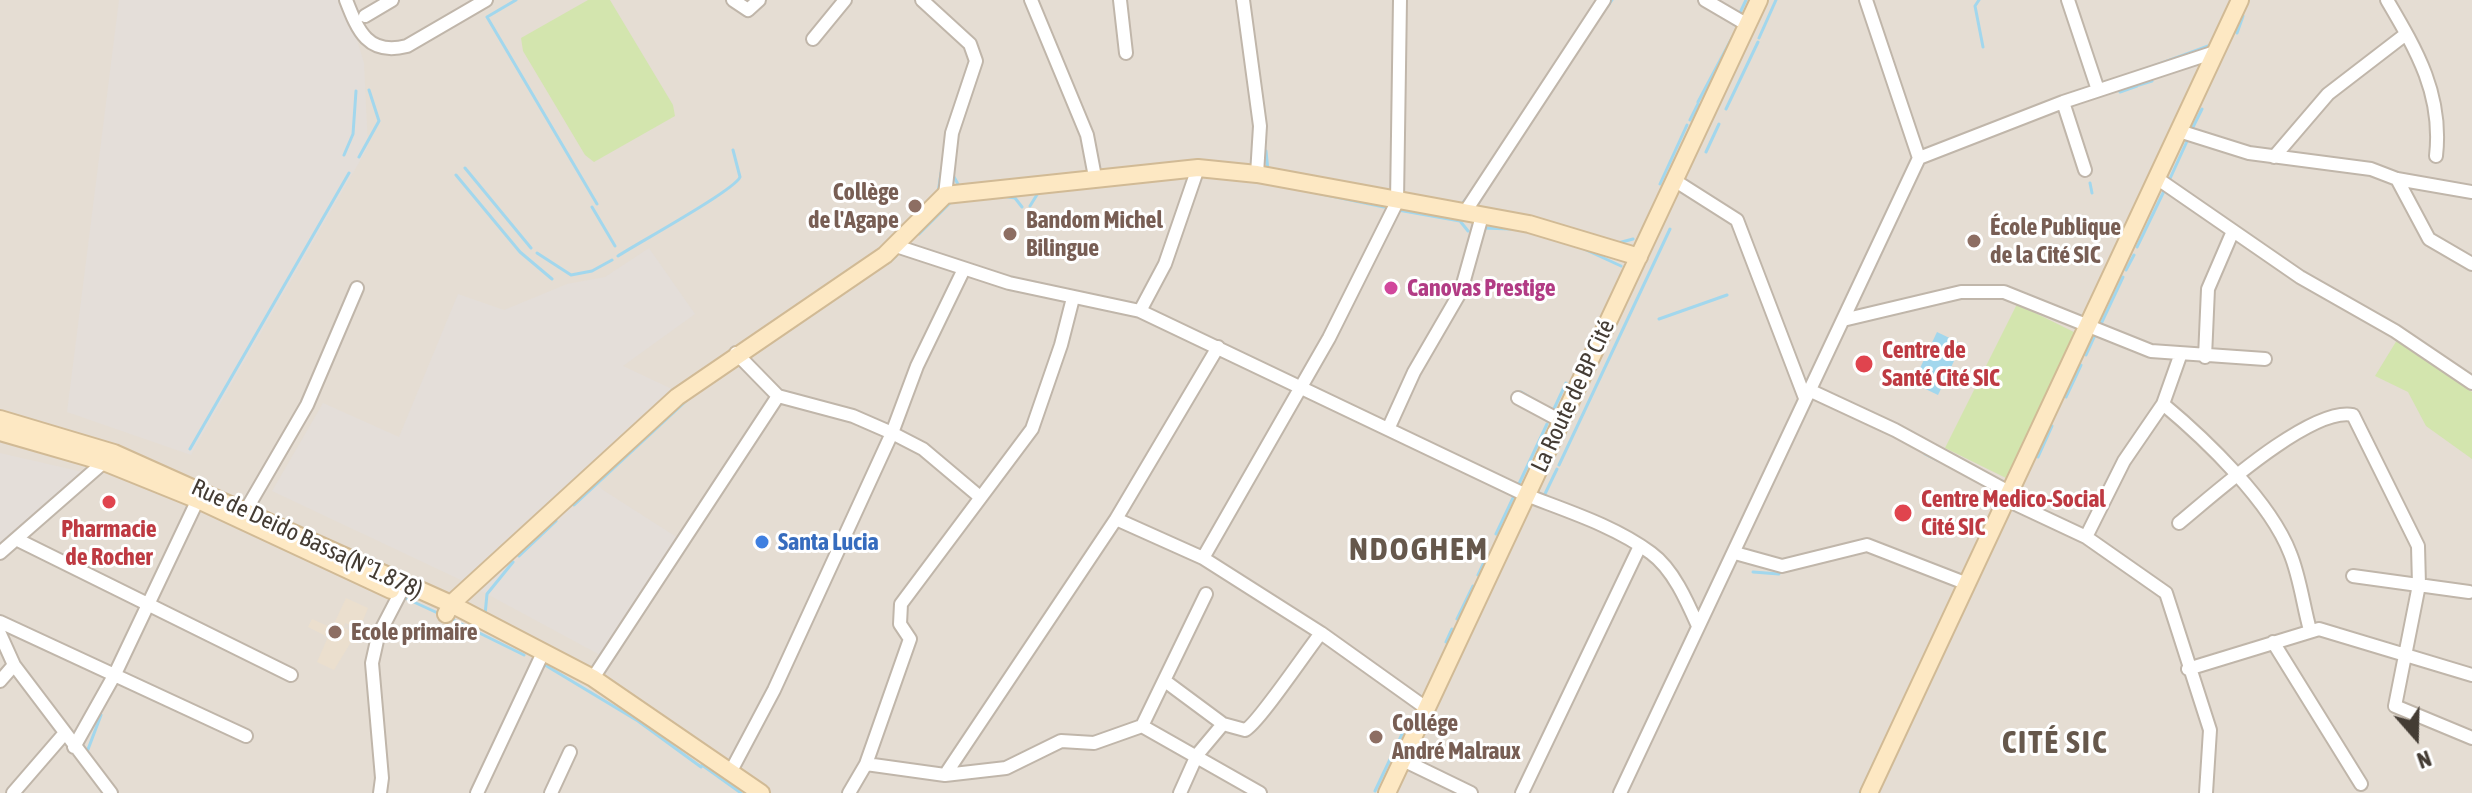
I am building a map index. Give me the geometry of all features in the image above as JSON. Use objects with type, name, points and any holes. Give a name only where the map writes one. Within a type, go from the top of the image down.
[{"type":"street","points":[[346,0],[359,32],[382,47],[394,49],[407,46],[486,0]]},
{"type":"street","points":[[365,16],[392,0]]},
{"type":"street","points":[[733,0],[748,10],[759,0]]},
{"type":"street","points":[[813,39],[845,0]]},
{"type":"street","points":[[449,609],[656,415],[736,353],[896,246],[945,195],[952,133],[976,61],[970,44],[922,0]]},
{"type":"street","points":[[1031,0],[1087,135],[1095,177]]},
{"type":"street","points":[[1120,0],[1126,53]]},
{"type":"street","points":[[1243,0],[1260,126],[1257,174]]},
{"type":"street","points":[[1203,558],[1329,338],[1397,202],[1400,0]]},
{"type":"street","points":[[1389,427],[1414,372],[1461,291],[1474,214],[1604,0]]},
{"type":"street","points":[[1705,0],[1746,24]]},
{"type":"street","name":"La Route de BP Cité","points":[[1387,793],[1759,0]]},
{"type":"street","points":[[1866,0],[1919,158]]},
{"type":"street","points":[[2068,0],[2098,90]]},
{"type":"street","points":[[1869,793],[2240,0]]},
{"type":"street","points":[[2387,0],[2406,34],[2439,115],[2436,156]]},
{"type":"street","points":[[2274,157],[2328,94],[2406,34]]},
{"type":"street","points":[[1620,793],[1919,158],[2063,102],[2215,52]]},
{"type":"street","points":[[2063,102],[2085,170]]},
{"type":"street","points":[[2179,131],[2229,148],[2371,169],[2397,179],[2472,192]]},
{"type":"street","points":[[945,195],[1198,168],[1257,174],[1529,224],[1639,257]]},
{"type":"street","points":[[1140,311],[1165,264],[1198,168]]},
{"type":"street","points":[[2158,179],[2300,277],[2415,344],[2472,383]]},
{"type":"street","points":[[2397,179],[2429,239],[2472,264]]},
{"type":"street","points":[[1674,180],[1737,220],[1807,394],[1895,430],[2007,496],[2086,537],[2166,593],[2210,730],[2206,793]]},
{"type":"street","points":[[2205,357],[2208,289],[2233,231]]},
{"type":"street","points":[[896,246],[964,269],[1073,298],[1140,311],[1389,427],[1526,495],[1640,546],[1665,569],[1698,626]]},
{"type":"street","points":[[731,771],[774,690],[892,433],[917,366],[964,269]]},
{"type":"street","points":[[246,510],[307,405],[357,288]]},
{"type":"street","points":[[1843,320],[1961,292],[2004,292],[2131,346],[2180,356],[2265,359]]},
{"type":"street","points":[[849,793],[866,764],[910,639],[900,624],[901,604],[1035,423],[1073,298]]},
{"type":"street","points":[[945,775],[1116,519],[1218,347]]},
{"type":"street","points":[[736,353],[778,396],[853,416],[892,433],[923,449],[980,497]]},
{"type":"street","points":[[2086,537],[2124,461],[2163,404],[2180,356]]},
{"type":"street","points":[[593,678],[778,396]]},
{"type":"street","points":[[1518,398],[1561,421]]},
{"type":"street","points":[[2163,404],[2196,431],[2236,475],[2286,543],[2310,630]]},
{"type":"street","points":[[2179,523],[2236,475],[2298,431],[2327,417],[2353,415],[2416,539],[2419,585],[2403,654],[2396,708],[2472,738]]},
{"type":"street","name":"Rue de Deido Bassa(N°1.878)","points":[[0,419],[103,450],[200,495],[246,510],[402,589]]},
{"type":"street","points":[[0,432],[104,462],[200,495],[449,609],[668,733],[745,793]]},
{"type":"street","points":[[0,553],[104,462]]},
{"type":"street","points":[[74,747],[115,674],[200,495]]},
{"type":"street","points":[[1116,519],[1203,558],[1321,633],[1426,708]]},
{"type":"street","points":[[16,539],[291,675]]},
{"type":"street","points":[[1735,553],[1782,566],[1867,545],[1965,583]]},
{"type":"street","points":[[1522,793],[1640,546]]},
{"type":"street","points":[[2353,576],[2469,592]]},
{"type":"street","points":[[380,791],[372,663],[378,636],[402,589]]},
{"type":"street","points":[[866,764],[945,775],[1012,767],[1061,741],[1099,742],[1142,726],[1206,594]]},
{"type":"street","name":"Rue de Deido Bassa(N°1.878)","points":[[449,609],[593,678],[668,733],[761,793]]},
{"type":"street","points":[[0,622],[246,736]]},
{"type":"street","points":[[2188,669],[2319,629],[2472,675]]},
{"type":"street","points":[[1165,681],[1223,724],[1245,730],[1254,726],[1272,696],[1321,633]]},
{"type":"street","points":[[0,634],[14,665],[106,791]]},
{"type":"street","points":[[2273,642],[2361,784]]},
{"type":"street","points":[[481,792],[540,659]]},
{"type":"street","points":[[0,681],[14,665]]},
{"type":"street","points":[[1180,793],[1197,755],[1223,724]]},
{"type":"street","points":[[1142,726],[1260,793]]},
{"type":"street","points":[[13,793],[64,734]]},
{"type":"street","points":[[551,793],[570,752]]},
{"type":"street","points":[[1403,760],[1471,793]]},
{"type":"shaded area","points":[[0,0],[2472,0],[2472,793],[0,793]]},
{"type":"shaded area","points":[[119,0],[345,0],[364,63],[368,147],[191,455],[67,412]]},
{"type":"shaded area","points":[[649,248],[695,314],[623,366],[674,390],[590,477],[603,490],[678,538],[600,655],[461,580],[272,491],[323,403],[399,437],[458,294],[504,310],[567,284],[605,277]]},
{"type":"shaded area","points":[[0,453],[87,473],[0,546]]},
{"type":"shaded area","name":"Ecole primaire","points":[[346,598],[368,608],[360,628],[345,623],[344,628],[360,635],[356,644],[351,642],[334,670],[317,662],[328,637],[308,627],[312,619],[332,628]]},
{"type":"green space","points":[[588,0],[610,0],[673,105],[675,116],[594,162],[585,155],[523,51],[521,38]]},
{"type":"green space","points":[[2017,304],[2080,335],[2008,479],[1945,448]]},
{"type":"green space","points":[[2397,340],[2472,392],[2472,459],[2426,426],[2408,392],[2375,376]]},
{"type":"water","points":[[1937,332],[1962,344],[1938,395],[1913,383]]},
{"type":"waterway","points":[[516,0],[487,17],[597,204]]},
{"type":"waterway","points":[[1607,7],[1612,0]]},
{"type":"waterway","points":[[1738,17],[1746,0]]},
{"type":"waterway","points":[[1759,38],[1776,0]]},
{"type":"waterway","points":[[1979,0],[1975,6],[1983,47]]},
{"type":"waterway","points":[[2237,33],[2243,16]]},
{"type":"waterway","points":[[1698,102],[1732,38]]},
{"type":"waterway","points":[[1726,109],[1758,42]]},
{"type":"waterway","points":[[2151,67],[2211,45]]},
{"type":"waterway","points":[[2139,85],[2152,81]]},
{"type":"waterway","points":[[2120,92],[2137,86]]},
{"type":"waterway","points":[[359,157],[379,121],[369,90]]},
{"type":"waterway","points":[[344,155],[353,134],[356,91]]},
{"type":"waterway","points":[[1690,120],[1698,104]]},
{"type":"waterway","points":[[2192,129],[2202,109]]},
{"type":"waterway","points":[[1706,152],[1719,124]]},
{"type":"waterway","points":[[1660,184],[1687,125]]},
{"type":"waterway","points":[[2168,183],[2188,139]]},
{"type":"waterway","points":[[618,256],[734,184],[740,177],[733,150]]},
{"type":"waterway","points":[[1266,151],[1268,171]]},
{"type":"waterway","points":[[465,168],[531,248]]},
{"type":"waterway","points":[[190,449],[349,173]]},
{"type":"waterway","points":[[938,193],[941,173]]},
{"type":"waterway","points":[[456,175],[520,252],[552,279]]},
{"type":"waterway","points":[[954,177],[959,186]]},
{"type":"waterway","points":[[2090,183],[2092,193]]},
{"type":"waterway","points":[[2137,247],[2165,189]]},
{"type":"waterway","points":[[1307,191],[1384,207]]},
{"type":"waterway","points":[[1030,206],[1038,193]]},
{"type":"waterway","points":[[1002,196],[1015,198],[1022,207]]},
{"type":"waterway","points":[[1460,206],[1467,198]]},
{"type":"waterway","points":[[919,234],[951,202]]},
{"type":"waterway","points":[[592,207],[615,246]]},
{"type":"waterway","points":[[1398,210],[1460,221],[1468,231]]},
{"type":"waterway","points":[[1483,228],[1511,229]]},
{"type":"waterway","points":[[1559,465],[1670,229]]},
{"type":"waterway","points":[[1618,243],[1633,239]]},
{"type":"waterway","points":[[1584,249],[1621,266]]},
{"type":"waterway","points":[[537,253],[571,275],[592,271],[612,260]]},
{"type":"waterway","points":[[2126,270],[2134,255]]},
{"type":"waterway","points":[[888,263],[896,256]]},
{"type":"waterway","points":[[2100,326],[2123,277]]},
{"type":"waterway","points":[[1659,319],[1727,295]]},
{"type":"waterway","points":[[2086,355],[2096,333]]},
{"type":"waterway","points":[[2066,397],[2081,365]]},
{"type":"waterway","points":[[1553,411],[1566,383]]},
{"type":"waterway","points":[[1521,392],[1538,402]]},
{"type":"waterway","points":[[574,505],[686,401]]},
{"type":"waterway","points":[[1518,486],[1547,424]]},
{"type":"waterway","points":[[2038,457],[2052,426]]},
{"type":"waterway","points":[[1925,454],[1939,461]]},
{"type":"waterway","points":[[1543,498],[1557,469]]},
{"type":"waterway","points":[[1496,534],[1513,498]]},
{"type":"waterway","points":[[519,556],[556,521]]},
{"type":"waterway","points":[[1478,575],[1488,554]]},
{"type":"waterway","points":[[485,615],[487,594],[513,562]]},
{"type":"waterway","points":[[1753,572],[1779,574]]},
{"type":"waterway","points":[[1457,619],[1473,586]]},
{"type":"waterway","points":[[403,597],[442,615]]},
{"type":"waterway","points":[[451,619],[524,655]]},
{"type":"waterway","points":[[1446,642],[1452,629]]},
{"type":"waterway","points":[[545,665],[638,721],[701,767]]},
{"type":"waterway","points":[[87,752],[101,715]]},
{"type":"waterway","points":[[1375,791],[1404,730]]},
{"type":"waterway","points":[[1860,793],[1878,755]]},
{"type":"waterway","points":[[702,765],[741,793]]},
{"type":"place","name":"Collège de l'Agape","points":[[915,206]]},
{"type":"place","name":"Bandom Michel Bilingue","points":[[1010,234]]},
{"type":"place","name":"École Publique de la Cité SIC","points":[[1974,241]]},
{"type":"place","name":"Canovas Prestige","points":[[1391,288]]},
{"type":"place","name":"Centre de Santé Cité SIC","points":[[1864,364]]},
{"type":"place","name":"Pharmacie de Rocher","points":[[109,502]]},
{"type":"place","name":"Centre Medico-Social Cité SIC","points":[[1903,513]]},
{"type":"place","name":"Santa Lucia","points":[[762,542]]},
{"type":"place","name":"Ecole primaire","points":[[335,632]]},
{"type":"place","name":"Collége André Malraux","points":[[1376,737]]},
{"type":"district","name":"NDOGHEM","points":[[1419,550]]},
{"type":"district","name":"CITÉ SIC","points":[[2055,743]]}]
